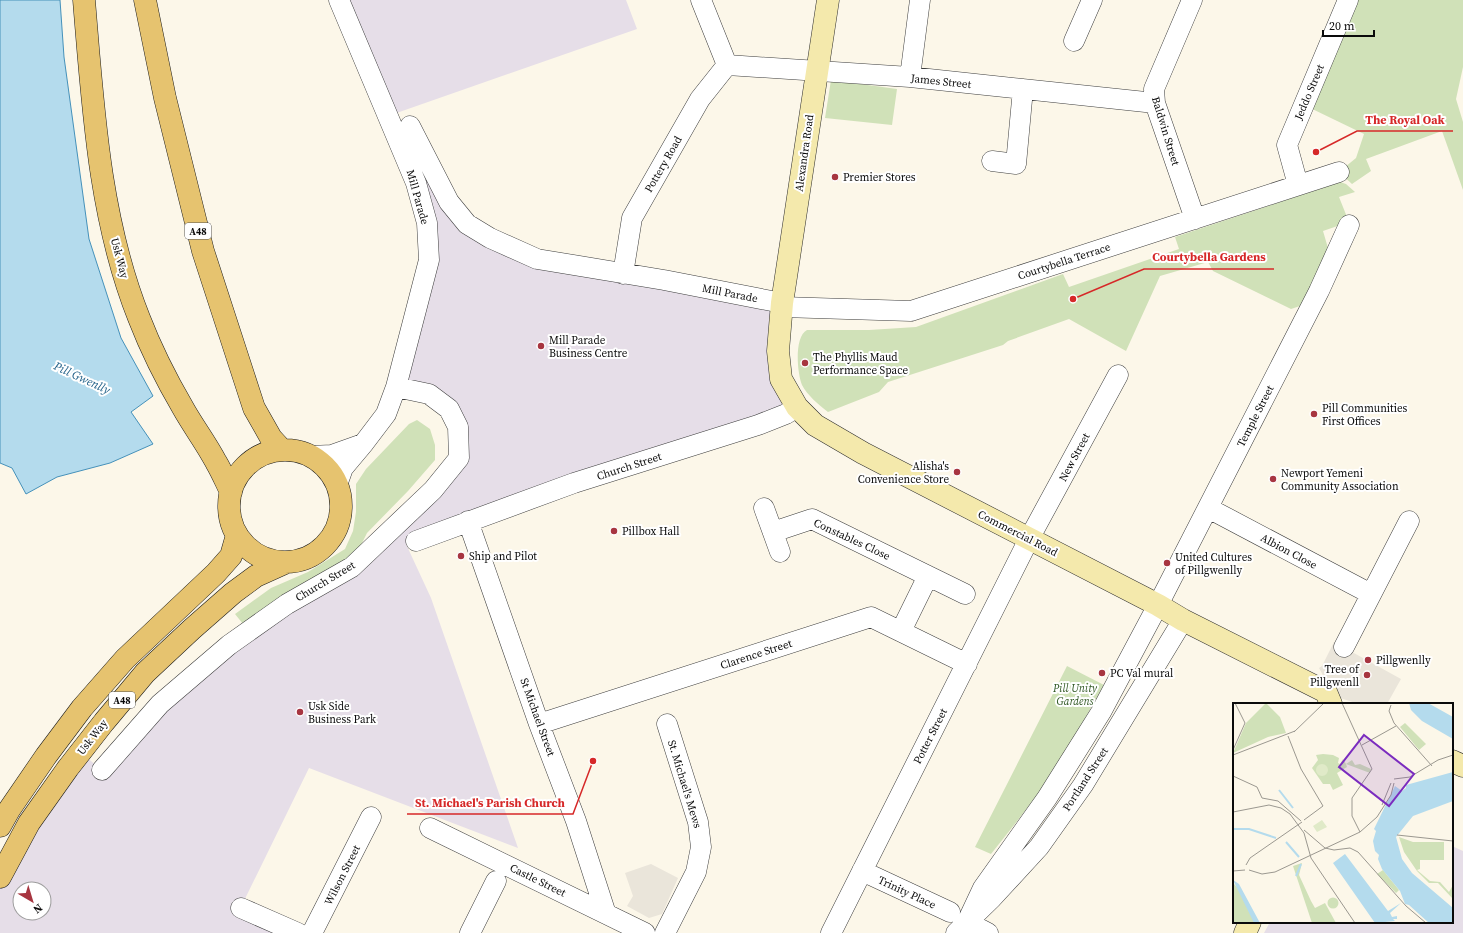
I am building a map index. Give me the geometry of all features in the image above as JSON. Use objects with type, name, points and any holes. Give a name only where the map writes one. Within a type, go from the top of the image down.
[{"type":"main road","name":"Usk Way","points":[[84,0],[92,90],[102,173],[112,227],[123,274],[139,318],[158,362],[183,409],[216,462],[231,492]]},
{"type":"main road","name":"A48","points":[[145,0],[165,98],[204,251],[254,408],[271,438],[282,450]]},
{"type":"main road","name":"A48","points":[[282,450],[296,451],[310,456],[321,464],[337,485],[341,503],[339,521],[332,537],[320,550],[304,559],[287,562],[272,561],[258,556],[246,547],[237,535],[231,522],[229,507],[231,492],[236,479],[244,468],[255,459],[268,453],[282,450]]},
{"type":"main road","name":"A48","points":[[0,826],[9,810],[46,756],[82,708],[126,659],[216,574],[231,556],[237,535]]},
{"type":"main road","name":"Usk Way","points":[[0,877],[30,823],[68,768],[145,673],[192,629],[239,589],[256,576],[287,562]]},
{"type":"street","name":"Mill Parade","points":[[337,485],[343,468],[386,414],[396,387],[429,260],[427,223],[416,183],[339,0]]},
{"type":"street","points":[[700,0],[727,65]]},
{"type":"street","name":"Alexandra Road","points":[[782,305],[816,71],[828,0]]},
{"type":"street","points":[[910,77],[920,0]]},
{"type":"street","points":[[1074,41],[1092,0]]},
{"type":"street","name":"Baldwin Street","points":[[1192,0],[1154,89],[1155,103],[1195,219]]},
{"type":"street","name":"Jeddo Street","points":[[1298,185],[1287,145],[1348,0]]},
{"type":"street","name":"James Street","points":[[727,65],[910,77],[1155,103]]},
{"type":"street","name":"Pottery Road","points":[[623,274],[632,218],[700,99],[727,65]]},
{"type":"street","points":[[992,161],[1016,164],[1023,89]]},
{"type":"street","name":"Mill Parade","points":[[410,126],[449,202],[467,224],[490,238],[537,259],[664,280],[782,305]]},
{"type":"street","name":"Courtybella Terrace","points":[[782,305],[911,311],[1339,172]]},
{"type":"street","name":"Temple Street","points":[[1158,605],[1319,291],[1350,225]]},
{"type":"street","name":"Commercial Road","points":[[782,305],[778,351],[781,379],[797,407],[815,424],[864,453],[1158,605],[1183,620],[1326,692],[1331,703]]},
{"type":"street","name":"New Street","points":[[1029,539],[1118,375]]},
{"type":"street","name":"Church Street","points":[[102,770],[160,704],[229,645],[287,604],[352,567],[434,490],[459,458],[458,427],[449,409],[429,394],[396,387]]},
{"type":"street","name":"Church Street","points":[[416,540],[574,483],[758,425],[786,414],[797,407]]},
{"type":"street","points":[[310,456],[332,455],[364,443]]},
{"type":"street","points":[[764,508],[780,552]]},
{"type":"street","name":"Albion Close","points":[[1208,508],[1371,594]]},
{"type":"street","name":"Constables Close","points":[[773,532],[812,519],[965,594]]},
{"type":"street","name":"St Michael Street","points":[[468,521],[539,724],[576,821],[606,914]]},
{"type":"street","points":[[1344,647],[1408,521]]},
{"type":"street","name":"Potter Street","points":[[831,933],[1029,539]]},
{"type":"street","points":[[901,631],[928,576]]},
{"type":"street","name":"Portland Street","points":[[958,922],[1046,798],[1101,712],[1158,605]]},
{"type":"street","name":"Clarence Street","points":[[539,724],[871,617],[967,664]]},
{"type":"street","name":"Portland Street","points":[[958,922],[992,898],[1038,847],[1074,798],[1090,773],[1183,620]]},
{"type":"street","name":"St. Michael's Mews","points":[[666,724],[698,822],[701,848],[696,872],[666,933]]},
{"type":"street","name":"Wilson Street","points":[[312,933],[371,816]]},
{"type":"street","name":"Castle Street","points":[[430,828],[645,933]]},
{"type":"street","name":"Trinity Place","points":[[862,871],[958,922],[988,933]]},
{"type":"street","points":[[470,933],[496,881]]},
{"type":"street","points":[[241,908],[298,933]]},
{"type":"street","points":[[1245,933],[1250,923]]},
{"type":"shaded area","points":[[342,0],[626,0],[637,29],[388,116],[410,126],[449,202],[537,259],[782,303],[778,351],[797,407],[473,519],[406,544],[431,598],[518,848],[309,768],[241,907],[298,933],[0,933],[0,877],[80,752],[102,770],[160,704],[352,567],[459,458],[449,409],[396,387],[427,223]]},
{"type":"shaded area","points":[[1334,642],[1401,679],[1388,703],[1356,703],[1340,698],[1325,679],[1319,668],[1322,666]]},
{"type":"shaded area","points":[[1453,846],[1463,851],[1463,933],[1264,933],[1269,923],[1453,923]]},
{"type":"shaded area","points":[[651,864],[678,878],[662,914],[649,918],[627,906],[633,896],[625,873]]},
{"type":"green space","points":[[1348,0],[1463,0],[1463,67],[1456,99],[1463,122],[1463,190],[1442,131],[1366,159],[1371,171],[1352,184],[1339,172],[1356,158],[1364,134],[1304,105]]},
{"type":"green space","points":[[831,80],[897,89],[892,125],[825,118]]},
{"type":"green space","points":[[1340,182],[1346,184],[1355,192],[1339,197],[1349,222],[1323,231],[1328,248],[1310,292],[1300,306],[1291,309],[1213,271],[1208,262],[1160,276],[1126,351],[1069,319],[1008,341],[1003,345],[888,382],[879,392],[828,412],[810,396],[802,385],[798,364],[798,347],[803,334],[807,330],[869,330],[916,327],[1063,274],[1069,287],[1179,249],[1175,237]]},
{"type":"green space","points":[[417,420],[430,429],[435,445],[435,460],[408,491],[367,533],[360,547],[338,570],[243,624],[235,614],[271,588],[308,572],[345,549],[353,531],[356,512],[356,484],[366,469],[409,424]]},
{"type":"green space","name":"Pill Unity Gardens","points":[[1067,666],[1104,685],[1049,778],[991,854],[975,847]]},
{"type":"water","name":"Pill Gwenlly","points":[[0,0],[60,0],[64,57],[89,239],[121,338],[153,396],[131,412],[153,444],[110,463],[57,477],[26,494],[12,468],[0,463]]},
{"type":"place","name":"The Royal Oak","points":[[1316,152]]},
{"type":"place","name":"Premier Stores","points":[[835,177]]},
{"type":"place","name":"Courtybella Gardens","points":[[1073,299]]},
{"type":"place","name":"Mill Parade Business Centre","points":[[541,346]]},
{"type":"place","name":"The Phyllis Maud Performance Space","points":[[805,363]]},
{"type":"place","name":"Pill Communities First Offices","points":[[1314,414]]},
{"type":"place","name":"Alisha's Convenience Store","points":[[957,472]]},
{"type":"place","name":"Newport Yemeni Community Association","points":[[1273,479]]},
{"type":"place","name":"Pillbox Hall","points":[[614,531]]},
{"type":"place","name":"Ship and Pilot","points":[[461,556]]},
{"type":"place","name":"United Cultures of Pillgwenlly","points":[[1167,563]]},
{"type":"place","name":"Pillgwenlly","points":[[1368,660]]},
{"type":"place","name":"PC Val mural","points":[[1102,673]]},
{"type":"place","name":"Tree of Pillgwenll","points":[[1367,675]]},
{"type":"place","name":"Usk Side Business Park","points":[[300,712]]},
{"type":"place","name":"St. Michael's Parish Church","points":[[593,761]]}]
